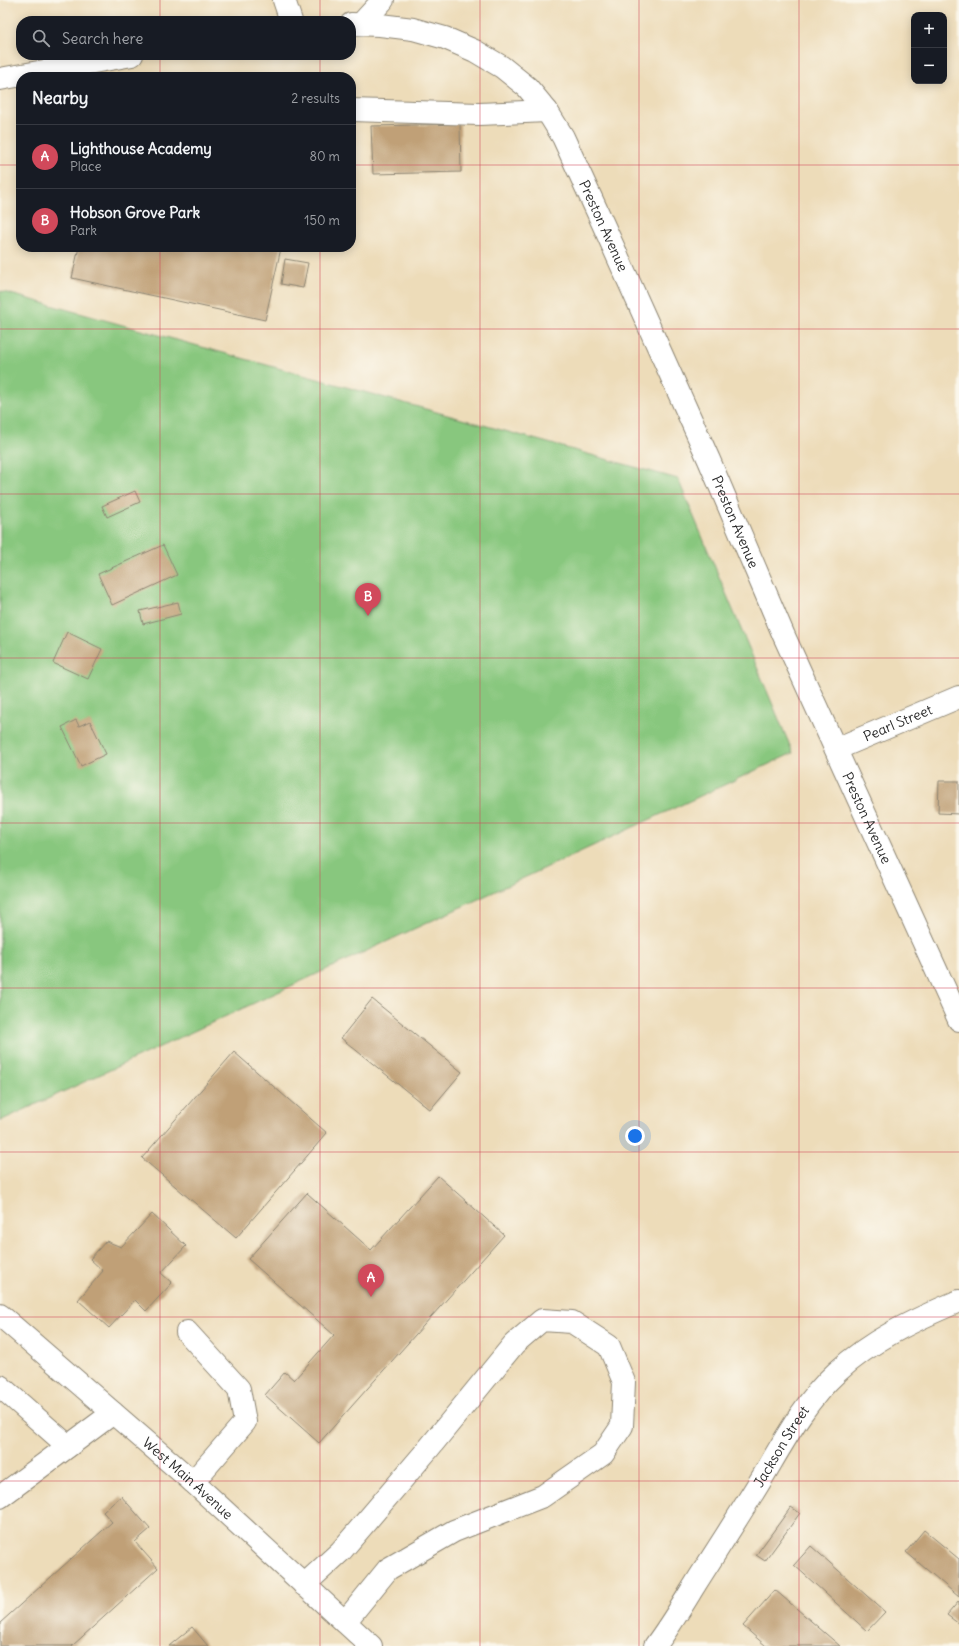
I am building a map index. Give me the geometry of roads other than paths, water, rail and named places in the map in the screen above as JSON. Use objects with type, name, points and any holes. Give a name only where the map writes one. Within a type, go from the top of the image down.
[{"type":"street","points":[[284,0],[289,16]]},
{"type":"street","points":[[356,24],[383,0]]},
{"type":"street","name":"Preston Avenue","points":[[356,24],[413,29],[445,38],[475,51],[502,67],[527,87],[547,111],[563,137],[706,453],[784,636],[959,1020]]},
{"type":"street","points":[[34,72],[103,60]]},
{"type":"street","points":[[0,78],[16,75]]},
{"type":"street","points":[[356,110],[478,114],[547,111]]},
{"type":"street","name":"Pearl Street","points":[[836,749],[959,696]]},
{"type":"street","name":"Jackson Street","points":[[660,1645],[784,1441],[820,1389],[837,1372],[871,1346],[910,1323],[959,1301]]},
{"type":"street","name":"West Main Avenue","points":[[0,1315],[193,1482],[371,1646]]},
{"type":"street","points":[[304,1585],[341,1551],[429,1448],[514,1344],[542,1320],[572,1322],[609,1346],[624,1382],[622,1426],[603,1454],[543,1496],[454,1531],[388,1569],[345,1622]]},
{"type":"street","points":[[186,1332],[239,1389],[245,1422],[193,1482]]},
{"type":"street","points":[[0,1386],[68,1446]]},
{"type":"street","points":[[0,1497],[113,1413]]},
{"type":"place","name":"Hobson Grove Park","points":[[368,616]]},
{"type":"place","name":"Lighthouse Academy","points":[[371,1297]]}]
